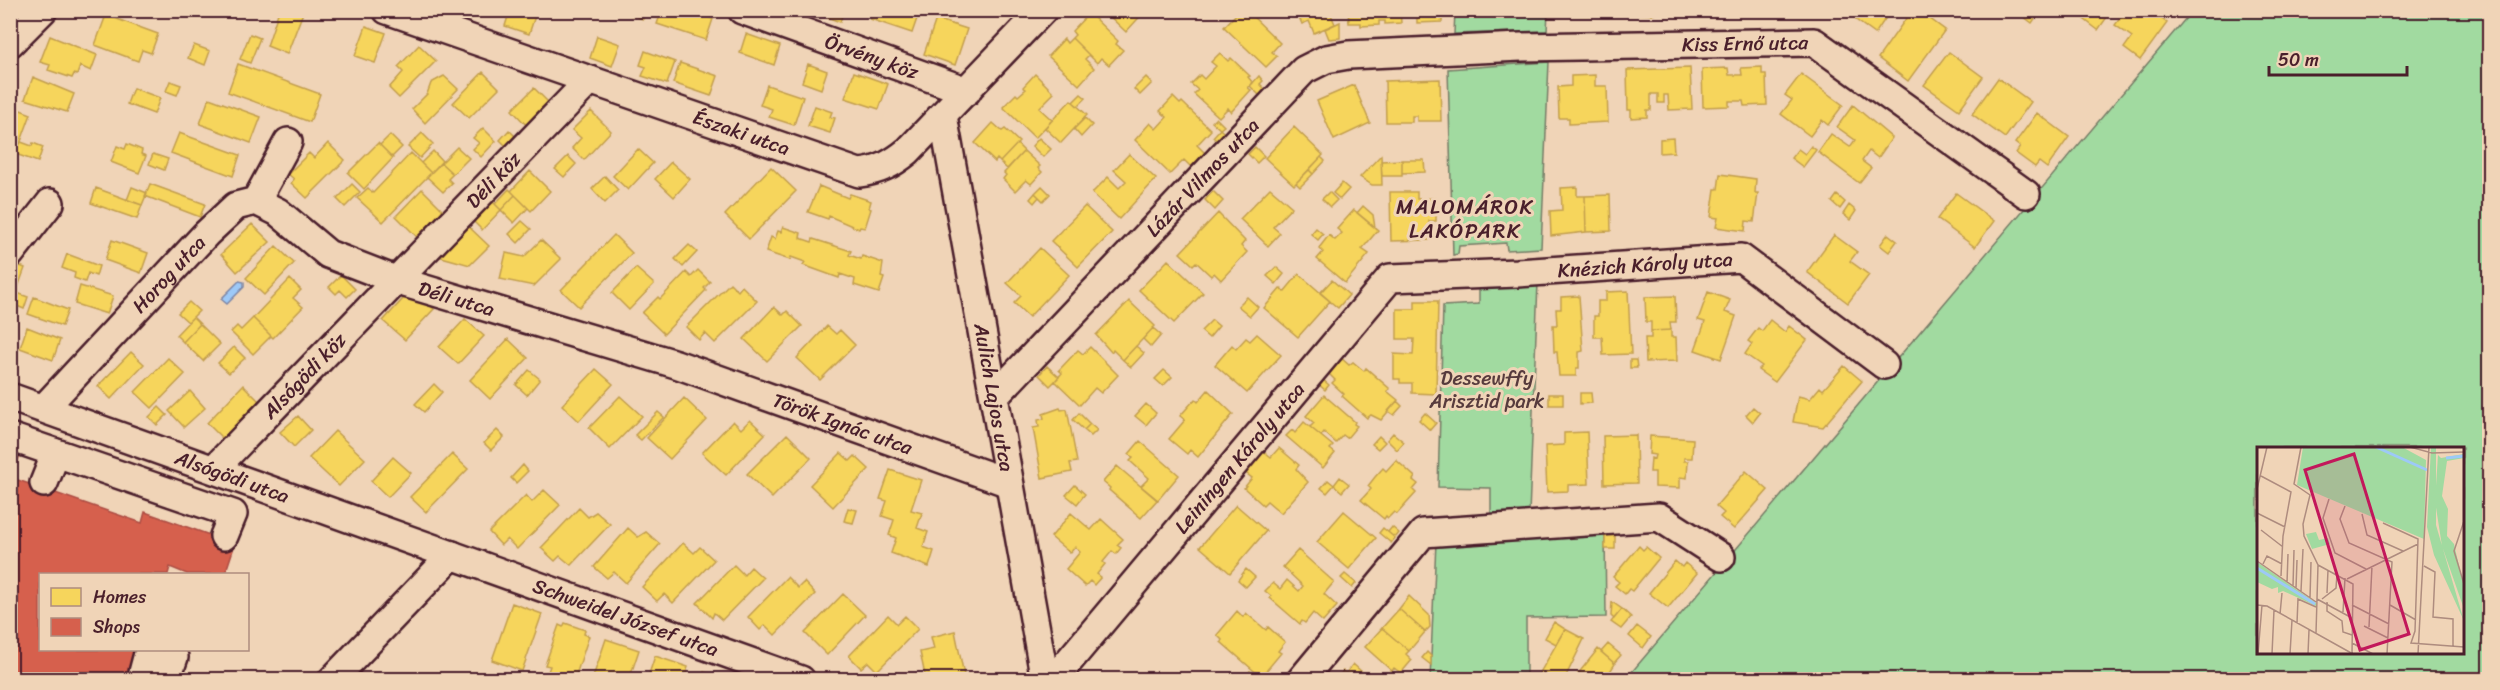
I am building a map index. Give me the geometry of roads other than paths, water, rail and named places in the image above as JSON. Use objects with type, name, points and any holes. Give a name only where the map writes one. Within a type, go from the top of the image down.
[{"type":"street","points":[[10,43],[43,10]]},
{"type":"street","name":"Északi utca","points":[[387,10],[441,18],[590,80],[859,173],[873,172],[891,164],[908,151],[1043,10]]},
{"type":"street","name":"Örvény köz","points":[[742,10],[967,91]]},
{"type":"street","name":"Kiss Ernő utca","points":[[1453,50],[1814,42],[2026,195]]},
{"type":"street","name":"Lázár Vilmos utca","points":[[996,395],[1304,70],[1326,59],[1348,55],[1453,50]]},
{"type":"street","name":"Déli köz","points":[[398,281],[590,80]]},
{"type":"street","name":"Aulich Lajos utca","points":[[943,116],[996,395],[1009,483],[1045,680]]},
{"type":"street","points":[[256,201],[288,142]]},
{"type":"street","name":"Déli utca","points":[[256,201],[278,212],[328,254],[398,281],[676,364]]},
{"type":"street","name":"Horog utca","points":[[44,408],[206,234],[236,206],[256,201]]},
{"type":"street","points":[[10,254],[50,203]]},
{"type":"street","name":"Knézich Károly utca","points":[[1443,276],[1741,258],[1884,365]]},
{"type":"street","name":"Leiningen Károly utca","points":[[1053,680],[1389,278],[1443,276]]},
{"type":"street","name":"Alsógödi köz","points":[[214,470],[398,281]]},
{"type":"street","name":"Török Ignác utca","points":[[676,364],[1009,483]]},
{"type":"street","name":"Alsógödi utca","points":[[10,397],[452,555]]},
{"type":"street","points":[[10,437],[233,514],[224,536]]},
{"type":"street","points":[[44,483],[56,453]]},
{"type":"street","points":[[1301,680],[1423,533],[1659,517],[1721,556]]},
{"type":"street","points":[[332,680],[452,555]]},
{"type":"street","name":"Schweidel József utca","points":[[452,555],[801,680]]},
{"type":"street","points":[[141,680],[163,662]]},
{"type":"water","points":[[239,281],[244,282],[244,287],[227,304],[221,299]]},
{"type":"district","name":"MALOMÁROK LAKÓPARK","points":[[1465,219]]},
{"type":"park label","name":"Dessewffy Arisztid park","points":[[1487,390]]}]
